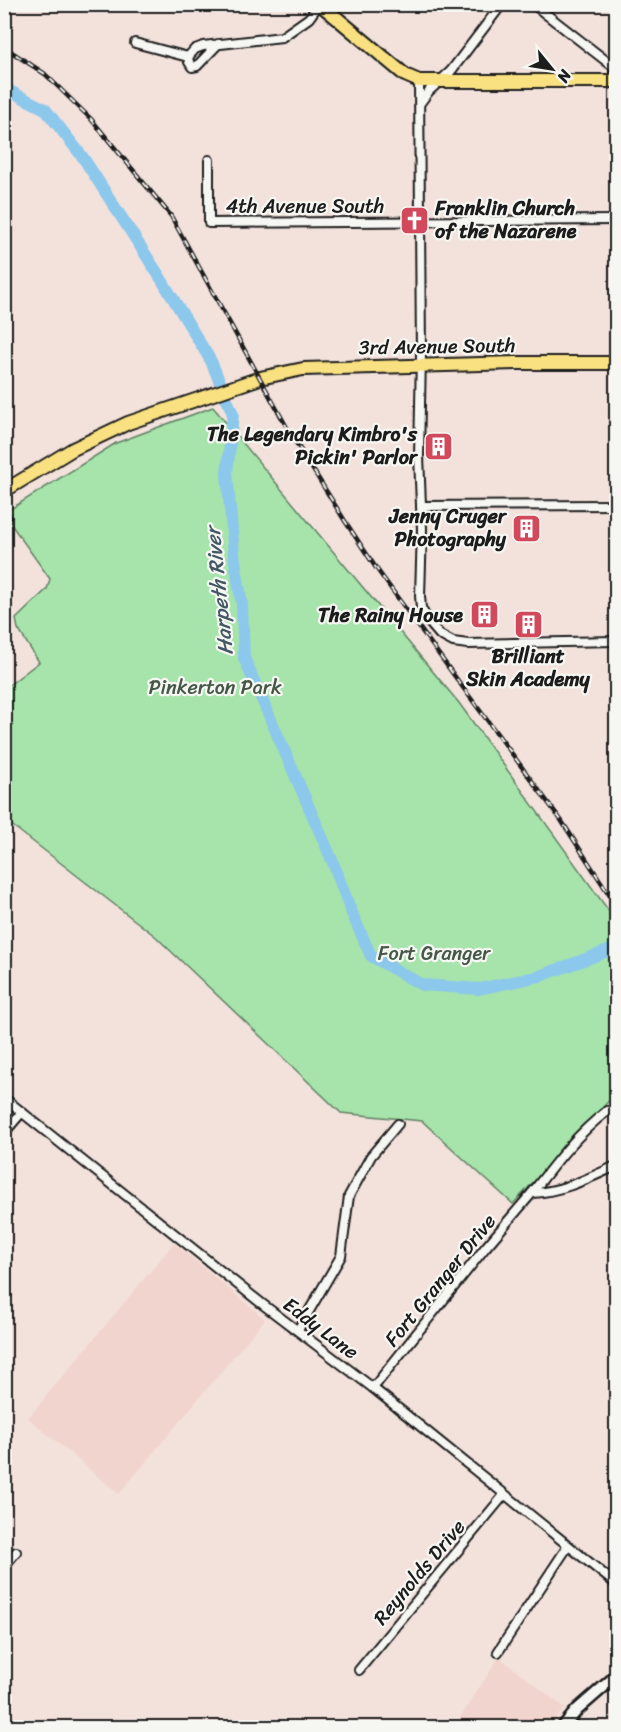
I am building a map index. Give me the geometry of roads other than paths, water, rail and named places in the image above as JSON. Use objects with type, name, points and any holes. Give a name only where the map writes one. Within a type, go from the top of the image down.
[{"type":"main road","points":[[319,4],[405,75],[419,81],[438,83],[616,81]]},
{"type":"main road","name":"3rd Avenue South","points":[[4,491],[73,449],[128,423],[257,379],[303,369],[616,363]]},
{"type":"street","points":[[188,57],[195,49],[218,44],[282,37],[309,18],[319,4]]},
{"type":"street","points":[[420,103],[451,71],[502,4]]},
{"type":"street","points":[[533,4],[614,67],[616,81]]},
{"type":"street","points":[[135,43],[188,57]]},
{"type":"street","points":[[188,57],[192,67],[197,66],[218,44]]},
{"type":"street","points":[[419,81],[421,608],[440,635],[453,642],[468,644],[616,641]]},
{"type":"street","name":"4th Avenue South","points":[[209,160],[209,223],[616,220]]},
{"type":"street","points":[[616,292],[616,301]]},
{"type":"street","points":[[421,506],[616,505]]},
{"type":"street","name":"Eddy Lane","points":[[4,1098],[261,1303],[373,1388],[616,1584]]},
{"type":"street","name":"Fort Granger Drive","points":[[373,1388],[560,1156],[589,1125],[607,1111]]},
{"type":"street","points":[[4,1133],[22,1112]]},
{"type":"street","points":[[298,1330],[341,1256],[349,1196],[371,1156],[398,1124]]},
{"type":"street","points":[[532,1193],[549,1192],[616,1166]]},
{"type":"street","name":"Reynolds Drive","points":[[359,1670],[504,1495]]},
{"type":"street","points":[[498,1652],[568,1546]]},
{"type":"street","points":[[4,1566],[16,1552]]},
{"type":"street","points":[[562,1728],[578,1710],[616,1676]]},
{"type":"waterway","name":"Harpeth River","points":[[4,88],[45,109],[82,156],[211,361],[233,414],[227,473],[234,554],[242,605],[244,658],[371,956],[422,985],[479,989],[540,976],[616,948]]},
{"type":"railway","points":[[4,47],[45,74],[91,119],[171,216],[290,433],[345,521],[376,568],[561,820],[616,905]]},
{"type":"place","name":"Franklin Church of the Nazarene","points":[[414,220]]},
{"type":"place","name":"The Legendary Kimbro's Pickin' Parlor","points":[[438,446]]},
{"type":"place","name":"Jenny Cruger Photography","points":[[527,528]]},
{"type":"place","name":"The Rainy House","points":[[484,615]]},
{"type":"place","name":"Brilliant Skin Academy","points":[[528,625]]},
{"type":"park label","name":"Pinkerton Park","points":[[215,687]]},
{"type":"park label","name":"Fort Granger","points":[[434,953]]}]
